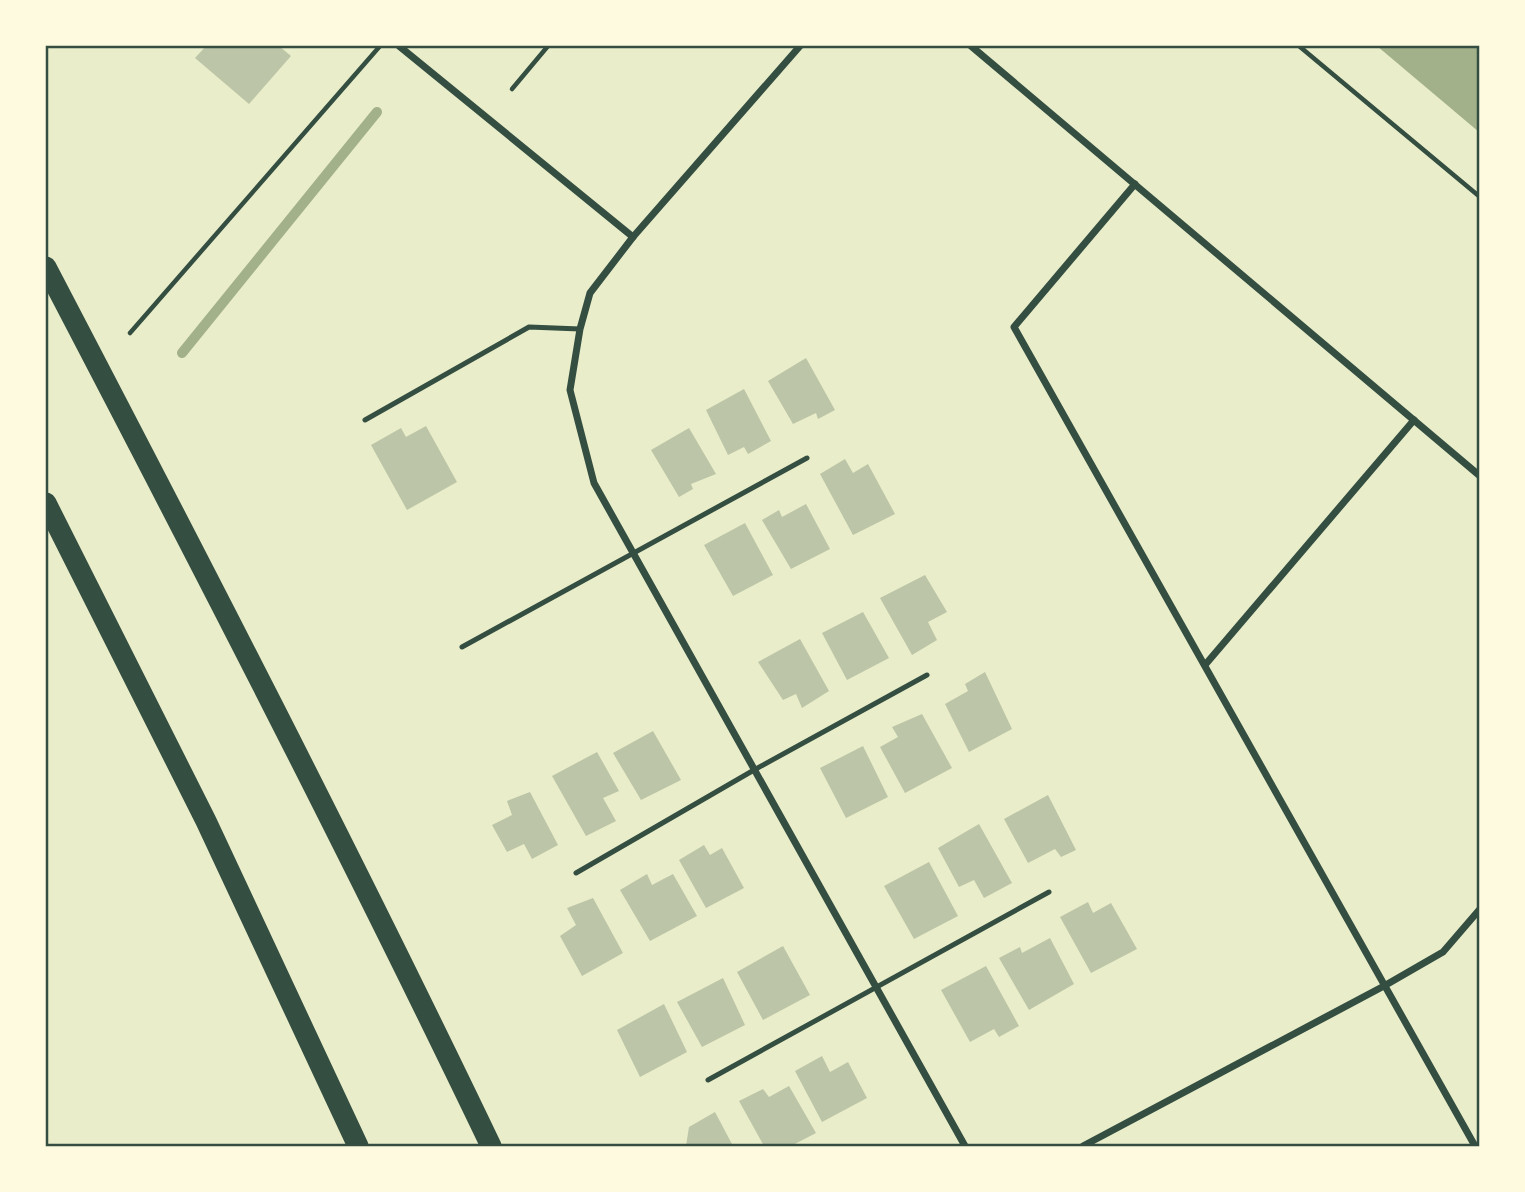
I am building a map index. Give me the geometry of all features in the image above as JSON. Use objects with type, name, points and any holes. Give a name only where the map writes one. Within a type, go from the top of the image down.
[{"type":"highway","points":[[46,267],[267,696],[491,1146]]},
{"type":"highway","points":[[46,503],[212,834],[358,1146]]},
{"type":"street","points":[[399,46],[634,237]]},
{"type":"street","points":[[800,46],[634,237],[590,293],[580,329],[570,390],[594,483],[964,1146]]},
{"type":"street","points":[[971,46],[1479,476]]},
{"type":"street","points":[[1135,184],[1014,327],[1475,1146]]},
{"type":"street","points":[[1205,666],[1414,420]]},
{"type":"street","points":[[1083,1146],[1443,952],[1479,909]]},
{"type":"lane","points":[[365,420],[530,327],[580,329]]},
{"type":"lane","points":[[462,647],[807,458]]},
{"type":"lane","points":[[576,873],[754,769],[927,675]]},
{"type":"lane","points":[[709,1080],[1049,891]]},
{"type":"path","points":[[130,333],[380,46]]},
{"type":"path","points":[[512,89],[548,46]]},
{"type":"path","points":[[1299,46],[1479,197]]},
{"type":"shaded area","points":[[1377,46],[1479,46],[1479,132]]},
{"type":"building","points":[[206,46],[279,46],[291,56],[249,104],[195,58]]},
{"type":"building","points":[[806,358],[835,410],[818,419],[816,413],[793,424],[768,381]]},
{"type":"building","points":[[744,389],[771,441],[748,454],[744,447],[728,455],[706,410]]},
{"type":"building","points":[[426,426],[457,482],[407,510],[371,445],[401,428],[406,437]]},
{"type":"building","points":[[689,428],[716,474],[691,484],[693,489],[679,497],[651,450]]},
{"type":"building","points":[[845,459],[853,473],[868,464],[895,514],[853,535],[820,474]]},
{"type":"building","points":[[806,504],[830,549],[791,569],[762,520],[779,510],[782,517]]},
{"type":"building","points":[[745,523],[773,575],[733,596],[704,545]]},
{"type":"building","points":[[925,575],[947,612],[928,622],[937,640],[912,655],[880,598]]},
{"type":"building","points":[[863,612],[889,658],[847,680],[822,633]]},
{"type":"building","points":[[800,639],[829,691],[802,708],[796,694],[783,700],[758,662]]},
{"type":"building","points":[[985,672],[1012,729],[969,752],[945,704],[968,691],[965,684]]},
{"type":"building","points":[[922,714],[952,768],[905,793],[880,747],[898,737],[892,727]]},
{"type":"building","points":[[653,731],[681,780],[641,800],[613,753]]},
{"type":"building","points":[[863,746],[888,797],[846,818],[820,768]]},
{"type":"building","points":[[597,752],[619,791],[603,798],[616,821],[586,836],[552,776]]},
{"type":"building","points":[[530,792],[558,845],[532,859],[524,844],[507,852],[492,825],[512,815],[507,801]]},
{"type":"building","points":[[1048,795],[1076,850],[1061,857],[1055,849],[1028,863],[1004,819]]},
{"type":"building","points":[[979,824],[1012,883],[984,898],[974,880],[959,887],[938,848]]},
{"type":"building","points":[[704,845],[710,855],[722,848],[744,888],[706,908],[679,860]]},
{"type":"building","points":[[929,862],[958,916],[914,939],[884,886]]},
{"type":"building","points":[[647,874],[652,885],[673,874],[697,916],[650,941],[620,890]]},
{"type":"building","points":[[593,898],[623,953],[582,976],[560,936],[576,925],[567,908]]},
{"type":"building","points":[[1088,902],[1093,913],[1111,903],[1137,949],[1091,973],[1060,917]]},
{"type":"building","points":[[1050,938],[1074,984],[1029,1010],[999,958],[1020,947],[1022,953]]},
{"type":"building","points":[[783,946],[810,995],[763,1020],[737,972]]},
{"type":"building","points":[[986,966],[1019,1026],[999,1037],[994,1029],[970,1042],[941,990]]},
{"type":"building","points":[[723,978],[745,1025],[702,1047],[677,1002]]},
{"type":"building","points":[[664,1004],[687,1052],[640,1077],[617,1030]]},
{"type":"building","points":[[822,1056],[830,1072],[848,1062],[867,1098],[822,1122],[795,1071]]},
{"type":"building","points":[[789,1086],[816,1133],[791,1146],[764,1146],[739,1101],[763,1089],[769,1097]]},
{"type":"building","points":[[715,1112],[733,1146],[686,1146],[689,1127]]},
{"type":"waterway","points":[[182,353],[377,112]]}]
